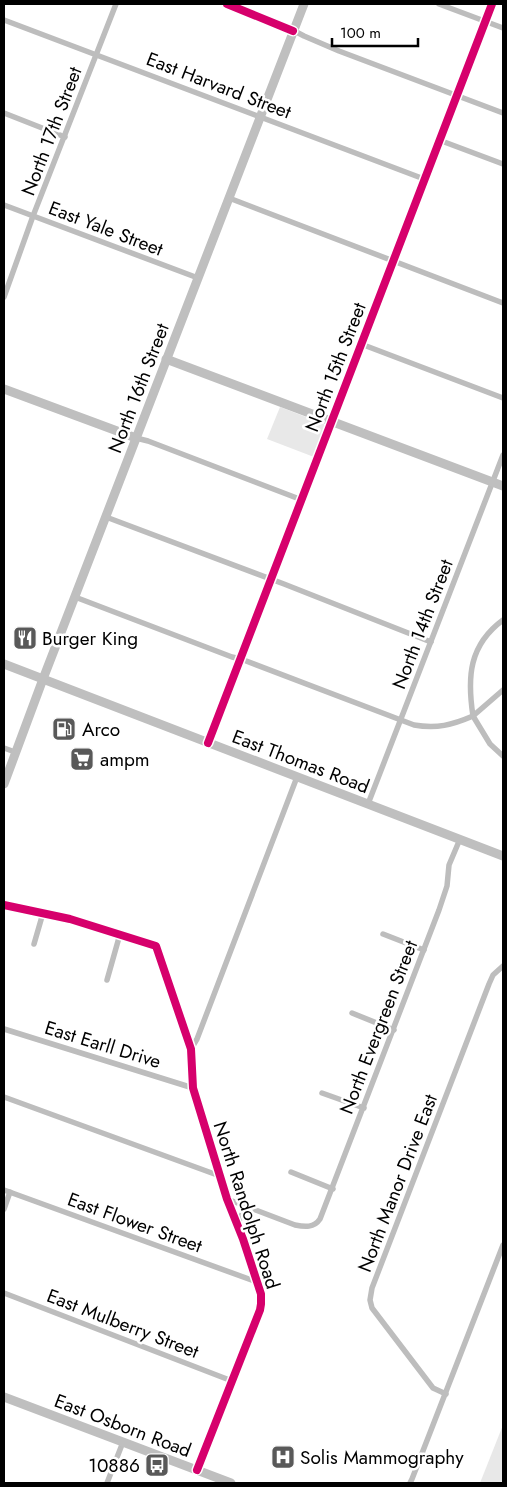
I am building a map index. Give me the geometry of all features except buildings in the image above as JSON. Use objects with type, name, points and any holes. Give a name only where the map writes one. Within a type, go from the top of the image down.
[{"type":"main road","name":"North 16th Street","points":[[4,784],[42,679],[304,4]]},
{"type":"main road","points":[[166,359],[503,486]]},
{"type":"main road","points":[[4,389],[136,438]]},
{"type":"main road","name":"East Thomas Road","points":[[4,664],[503,856]]},
{"type":"main road","name":"East Osborn Road","points":[[4,1397],[231,1483]]},
{"type":"street","name":"North 17th Street","points":[[4,297],[116,4]]},
{"type":"street","points":[[227,4],[339,51],[503,114]]},
{"type":"street","points":[[439,4],[503,28]]},
{"type":"street","name":"North 15th Street","points":[[208,742],[492,4]]},
{"type":"street","name":"East Harvard Street","points":[[4,20],[424,179]]},
{"type":"street","points":[[4,113],[65,137]]},
{"type":"street","points":[[439,140],[503,164]]},
{"type":"street","points":[[228,198],[503,303]]},
{"type":"street","name":"East Yale Street","points":[[4,205],[198,278]]},
{"type":"street","points":[[361,344],[503,398]]},
{"type":"street","points":[[136,438],[302,500]]},
{"type":"street","name":"North 14th Street","points":[[368,804],[503,455]]},
{"type":"street","points":[[106,517],[431,642]]},
{"type":"street","points":[[75,597],[401,721],[428,728],[455,724],[473,716],[503,690]]},
{"type":"street","points":[[503,620],[486,635],[476,652],[471,669],[469,688],[473,716],[490,744],[503,756]]},
{"type":"street","points":[[4,748],[15,752]]},
{"type":"street","points":[[192,1049],[198,1039],[297,777]]},
{"type":"street","name":"North Evergreen Street","points":[[253,1209],[304,1227],[313,1226],[324,1213],[442,901],[447,886],[450,865],[460,840]]},
{"type":"street","points":[[4,905],[70,919],[120,934],[107,980]]},
{"type":"street","points":[[34,944],[43,913]]},
{"type":"street","name":"North Randolph Road","points":[[120,934],[156,946],[192,1049],[193,1088],[220,1176],[261,1294],[261,1304],[197,1470]]},
{"type":"street","points":[[383,934],[424,950]]},
{"type":"street","name":"North Manor Drive East","points":[[446,1394],[433,1388],[372,1308],[370,1300],[372,1288],[489,984],[493,975],[503,966]]},
{"type":"street","points":[[352,1013],[394,1030]]},
{"type":"street","name":"East Earll Drive","points":[[4,1029],[193,1088]]},
{"type":"street","points":[[322,1093],[364,1108]]},
{"type":"street","points":[[4,1098],[220,1176]]},
{"type":"street","points":[[291,1172],[332,1189]]},
{"type":"street","points":[[4,1209],[7,1191]]},
{"type":"street","name":"East Flower Street","points":[[7,1191],[257,1282]]},
{"type":"street","points":[[228,1199],[253,1209]]},
{"type":"street","points":[[237,1226],[242,1214],[253,1209]]},
{"type":"street","points":[[411,1482],[503,1245]]},
{"type":"street","name":"East Mulberry Street","points":[[4,1294],[232,1381]]},
{"type":"street","points":[[107,1483],[123,1442]]},
{"type":"shaded area","points":[[280,407],[324,424],[325,428],[314,457],[267,439]]},
{"type":"shaded area","points":[[503,1425],[503,1483],[480,1483]]},
{"type":"cycle path","points":[[227,4],[293,31]]},
{"type":"cycle path","points":[[208,743],[492,4]]},
{"type":"cycle path","points":[[4,905],[70,919],[156,946],[191,1049],[193,1088],[227,1199],[243,1239],[261,1294],[260,1310],[197,1470]]},
{"type":"place","name":"Burger King","points":[[25,638]]},
{"type":"place","name":"Arco","points":[[64,729]]},
{"type":"place","name":"ampm","points":[[82,759]]},
{"type":"place","name":"Solis Mammography","points":[[283,1457]]},
{"type":"place","name":"10886","points":[[157,1465]]}]
